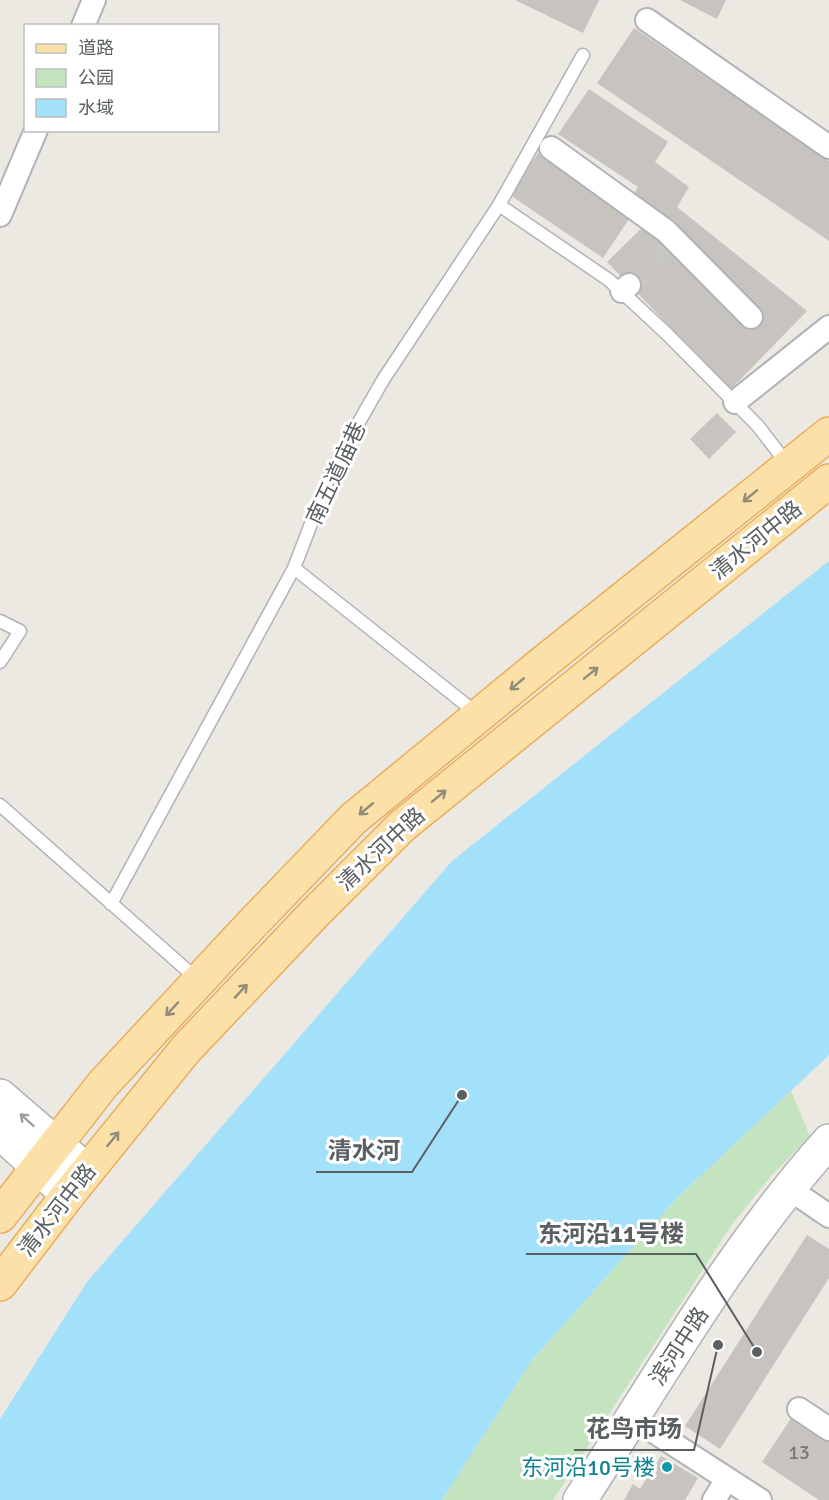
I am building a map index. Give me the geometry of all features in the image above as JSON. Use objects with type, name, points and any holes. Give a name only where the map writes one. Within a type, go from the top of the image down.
[{"type":"main road","name":"清水河中路","points":[[0,1216],[103,1084],[353,819],[829,434]]},
{"type":"main road","name":"清水河中路","points":[[0,1284],[186,1049],[314,914],[402,826],[829,481]]},
{"type":"main road","points":[[0,1096],[47,1156],[78,1183]]},
{"type":"main road","points":[[0,1132],[47,1156]]},
{"type":"main road","name":"滨河中路","points":[[807,1201],[829,1141]]},
{"type":"main road","name":"滨河中路","points":[[580,1500],[701,1347],[829,1170]]},
{"type":"main road","name":"滨河中路","points":[[603,1500],[641,1423]]},
{"type":"street","points":[[84,24],[94,0]]},
{"type":"street","points":[[647,20],[829,147]]},
{"type":"street","points":[[0,215],[35,132]]},
{"type":"street","points":[[551,148],[666,231],[672,244],[751,317]]},
{"type":"street","points":[[735,402],[829,327]]},
{"type":"street","points":[[799,1409],[829,1429]]},
{"type":"street","points":[[641,1423],[760,1500]]},
{"type":"street","points":[[714,1500],[727,1479]]},
{"type":"lane","name":"南五道庙巷","points":[[111,904],[294,568],[329,477],[351,436],[383,380],[499,205],[583,55]]},
{"type":"lane","points":[[499,205],[609,280],[625,288],[759,426],[789,466]]},
{"type":"lane","points":[[294,568],[465,704],[476,718]]},
{"type":"lane","points":[[0,621],[21,631],[0,662]]},
{"type":"lane","points":[[0,805],[199,981]]},
{"type":"green space","points":[[791,1091],[810,1136],[772,1175],[733,1223],[553,1500],[442,1500],[532,1360],[677,1198]]},
{"type":"water","points":[[829,561],[829,1055],[677,1198],[532,1360],[442,1500],[0,1500],[0,1419],[87,1282],[452,861]]},
{"type":"building","points":[[515,0],[599,0],[583,33]]},
{"type":"building","points":[[680,0],[726,0],[717,19]]},
{"type":"building","points":[[634,28],[829,161],[829,241],[597,83]]},
{"type":"building","points":[[589,89],[668,142],[655,162],[689,187],[677,207],[807,311],[731,389],[607,262],[645,225],[749,331],[763,314],[668,224],[633,195],[638,187],[558,134]]},
{"type":"building","points":[[538,153],[631,216],[603,258],[510,195]]},
{"type":"building","points":[[717,413],[736,432],[709,459],[690,439]]},
{"type":"building","points":[[807,1235],[829,1249],[829,1278],[720,1449],[685,1426]]},
{"type":"building","points":[[792,1417],[829,1441],[829,1500],[819,1500],[762,1462]]},
{"type":"building","name":"东河沿10号楼","points":[[661,1456],[698,1478],[685,1500],[624,1500],[633,1484],[640,1489]]},
{"type":"tunnel","points":[[629,285],[668,248]]},
{"type":"place","name":"清水河","points":[[462,1095]]},
{"type":"place","name":"花鸟市场","points":[[718,1345]]},
{"type":"place","name":"东河沿11号楼","points":[[757,1352]]},
{"type":"place","name":"东河沿10号楼","points":[[667,1467]]}]
